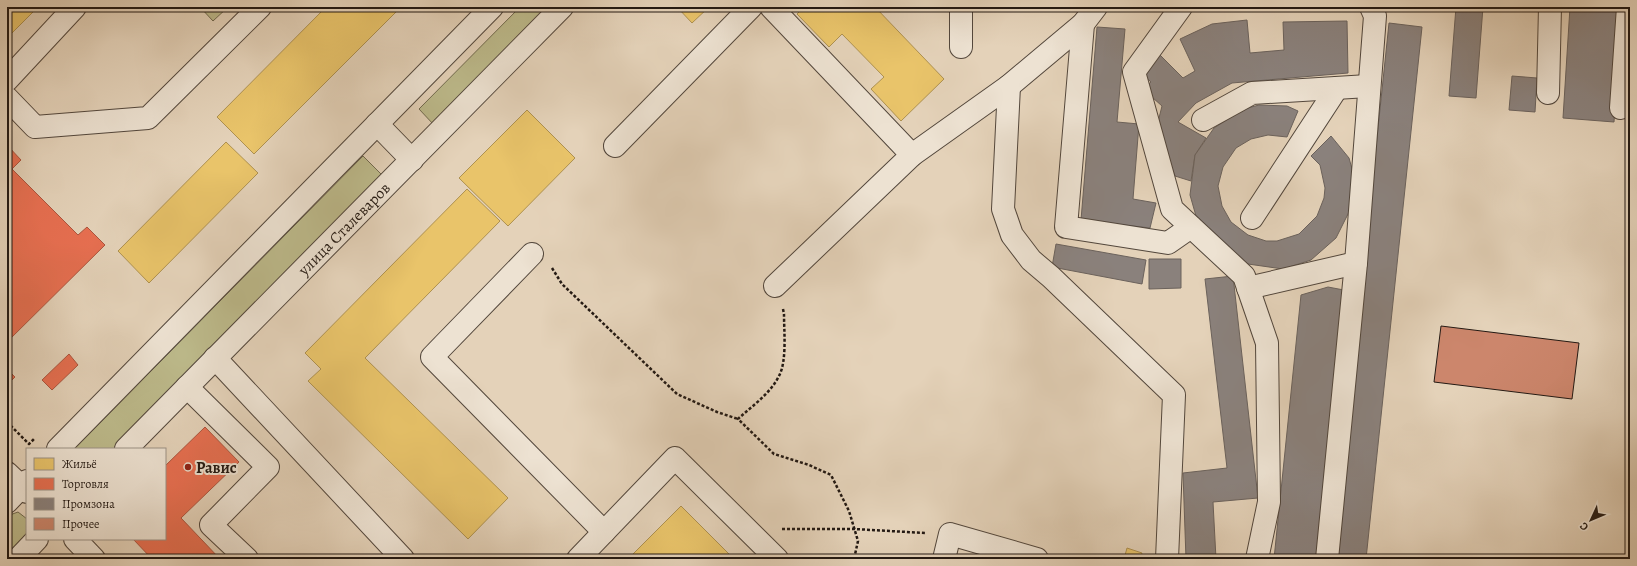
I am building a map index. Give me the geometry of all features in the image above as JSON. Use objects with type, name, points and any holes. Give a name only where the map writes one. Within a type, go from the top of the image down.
[{"type":"street","points":[[7,80],[75,7]]},
{"type":"street","points":[[7,98],[35,127],[148,118],[260,7]]},
{"type":"street","points":[[59,448],[492,7]]},
{"type":"street","name":"улица Сталеваров","points":[[127,448],[562,7]]},
{"type":"street","points":[[614,146],[751,7]]},
{"type":"street","points":[[771,7],[912,155]]},
{"type":"street","points":[[960,47],[961,7]]},
{"type":"street","points":[[1181,7],[1134,72],[1172,209],[1244,276],[1267,343],[1269,502],[1257,559]]},
{"type":"street","points":[[1187,7],[1194,7]]},
{"type":"street","points":[[1327,559],[1356,263],[1374,16],[1371,7]]},
{"type":"street","points":[[1548,93],[1550,7]]},
{"type":"street","points":[[1621,108],[1628,7]]},
{"type":"street","points":[[775,286],[912,155],[1009,86],[1089,15]]},
{"type":"street","points":[[1089,15],[1066,228],[1168,243],[1191,227]]},
{"type":"street","points":[[1009,86],[1003,209],[1012,235],[1031,260],[1056,282],[1174,396],[1167,559]]},
{"type":"street","points":[[1203,120],[1252,93],[1368,86]]},
{"type":"street","points":[[1252,218],[1337,88]]},
{"type":"street","points":[[377,124],[412,160]]},
{"type":"street","points":[[532,254],[432,358],[604,532]]},
{"type":"street","points":[[1248,288],[1356,263]]},
{"type":"street","points":[[216,358],[403,559]]},
{"type":"street","points":[[188,387],[268,467],[211,525],[247,559]]},
{"type":"street","points":[[578,559],[675,458],[777,559]]},
{"type":"street","points":[[944,559],[950,534],[1037,559]]},
{"type":"street","points":[[18,559],[36,540]]},
{"type":"street","points":[[76,540],[94,559]]},
{"type":"path","points":[[532,254],[546,258],[562,284],[677,394],[717,412],[738,419],[774,454],[809,465],[831,475],[850,511],[858,541],[854,559]]},
{"type":"path","points":[[738,419],[766,394],[780,376],[785,350],[784,314],[775,286]]},
{"type":"path","points":[[7,422],[29,444]]},
{"type":"path","points":[[746,528],[854,529],[950,534]]},
{"type":"shaded area","points":[[200,7],[228,7],[213,21]]},
{"type":"shaded area","points":[[520,7],[551,7],[434,125],[419,109]]},
{"type":"shaded area","points":[[363,156],[384,177],[116,448],[75,448]]},
{"type":"shaded area","points":[[18,512],[26,518],[26,540],[12,559],[7,559],[7,516]]},
{"type":"building: Жильё","points":[[7,7],[38,7],[7,38]]},
{"type":"building: Жильё","points":[[326,7],[401,7],[254,154],[217,117]]},
{"type":"building: Жильё","points":[[677,7],[709,7],[692,23]]},
{"type":"building: Жильё","points":[[804,7],[875,7],[944,79],[901,121],[871,89],[884,77],[842,34],[829,47],[797,14]]},
{"type":"building: Жильё","points":[[527,110],[575,158],[508,226],[459,178]]},
{"type":"building: Жильё","points":[[226,142],[258,173],[149,283],[118,251]]},
{"type":"building: Жильё","points":[[467,189],[500,221],[365,358],[508,498],[468,539],[308,381],[321,369],[305,353]]},
{"type":"building: Жильё","points":[[681,506],[734,559],[628,559]]},
{"type":"building: Жильё","points":[[1127,548],[1142,553],[1140,559],[1124,559]]},
{"type":"building: Жильё","points":[[982,552],[1005,559],[980,559]]},
{"type":"building: Торговля","points":[[7,145],[21,160],[12,169],[78,235],[87,227],[105,245],[7,342]]},
{"type":"building: Торговля","points":[[69,354],[78,365],[52,390],[42,380]]},
{"type":"building: Торговля","points":[[7,369],[15,377],[7,385]]},
{"type":"building: Торговля","points":[[205,427],[239,462],[181,518],[220,559],[152,559],[134,540],[166,540],[166,465]]},
{"type":"building: Промзона","points":[[1456,7],[1483,7],[1476,98],[1449,96]]},
{"type":"building: Промзона","points":[[1570,7],[1622,7],[1614,122],[1563,118]]},
{"type":"building: Промзона","points":[[1247,20],[1250,53],[1284,50],[1283,22],[1347,21],[1348,73],[1232,83],[1196,103],[1178,122],[1206,138],[1195,155],[1191,181],[1175,176],[1157,126],[1162,106],[1143,89],[1151,82],[1141,73],[1160,55],[1183,78],[1195,71],[1180,39],[1212,24]]},
{"type":"building: Промзона","points":[[1389,23],[1422,27],[1366,559],[1333,559]]},
{"type":"building: Промзона","points":[[1097,27],[1125,29],[1117,122],[1139,124],[1133,199],[1156,203],[1150,228],[1081,220]]},
{"type":"building: Промзона","points":[[1512,76],[1537,78],[1535,112],[1509,110]]},
{"type":"building: Промзона","points":[[1259,105],[1287,106],[1298,111],[1287,137],[1268,135],[1251,139],[1236,148],[1223,167],[1218,186],[1222,206],[1231,222],[1248,235],[1266,241],[1277,241],[1299,234],[1317,216],[1324,198],[1325,188],[1320,165],[1311,156],[1331,136],[1349,158],[1354,176],[1353,204],[1336,238],[1311,260],[1283,269],[1241,263],[1198,223],[1190,195],[1195,155],[1214,128],[1244,109]]},
{"type":"building: Промзона","points":[[1056,244],[1146,260],[1142,284],[1052,267]]},
{"type":"building: Промзона","points":[[1149,259],[1181,259],[1181,288],[1149,289]]},
{"type":"building: Промзона","points":[[1233,276],[1258,498],[1213,502],[1216,559],[1186,559],[1183,473],[1227,468],[1205,279]]},
{"type":"building: Промзона","points":[[1328,287],[1349,291],[1321,559],[1274,559],[1301,295]]},
{"type":"building: Прочее","points":[[1441,326],[1579,343],[1572,399],[1434,382]]},
{"type":"place","name":"Равис","points":[[188,467]]}]
